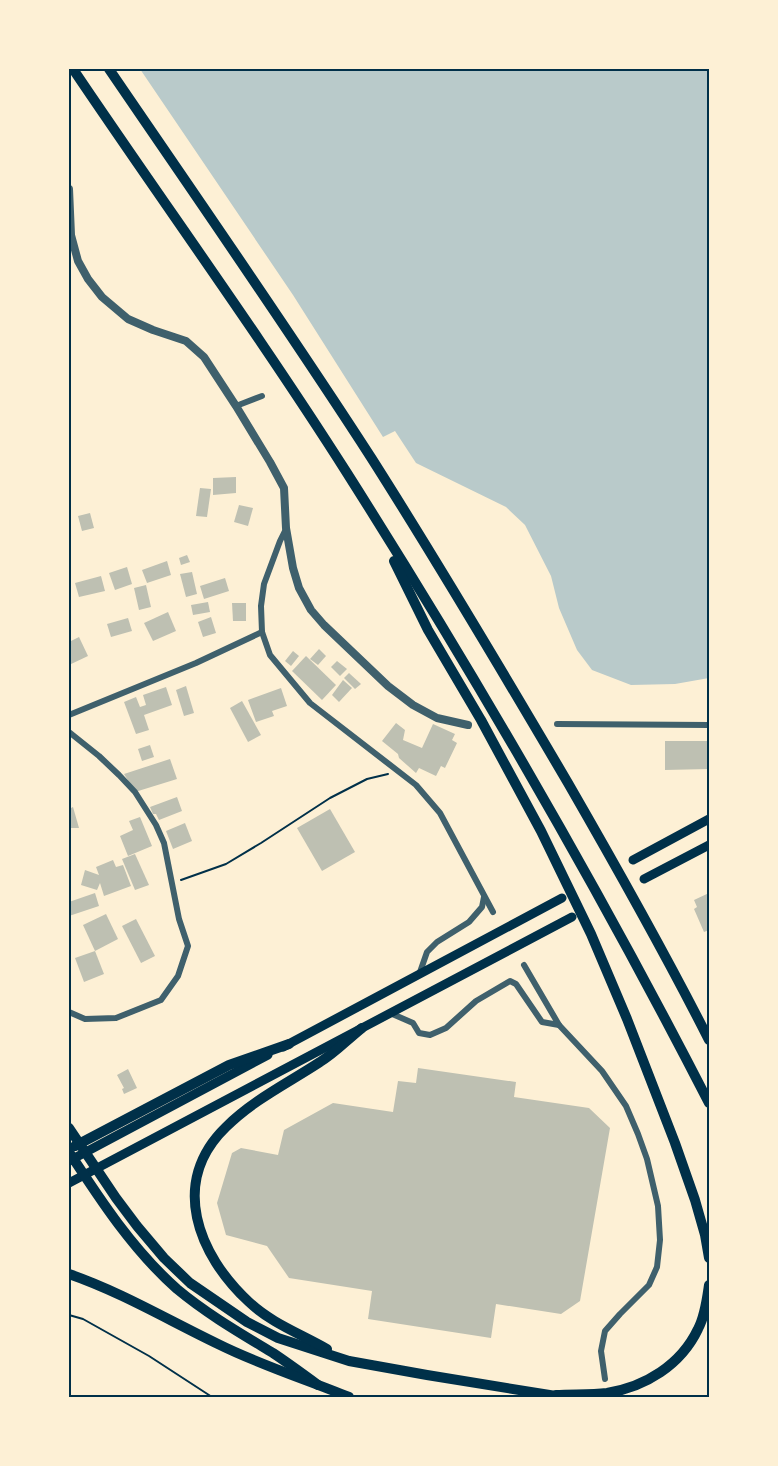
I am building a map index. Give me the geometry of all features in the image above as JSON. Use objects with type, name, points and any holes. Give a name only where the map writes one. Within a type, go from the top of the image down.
[{"type":"highway","points":[[73,69],[291,388],[446,633],[558,824],[709,1102]]},
{"type":"highway","points":[[108,69],[309,364],[458,598],[641,911],[709,1040]]},
{"type":"highway","points":[[371,512],[428,630],[481,720],[541,831],[591,934],[668,1125],[695,1200],[709,1258]]},
{"type":"highway","points":[[633,860],[709,819]]},
{"type":"highway","points":[[644,879],[709,845]]},
{"type":"highway","points":[[69,1161],[562,898]]},
{"type":"highway","points":[[69,1183],[572,917]]},
{"type":"highway","points":[[349,1361],[264,1315],[249,1303],[217,1265],[200,1233],[195,1208],[195,1193],[196,1179],[208,1147],[226,1126],[252,1105],[322,1061],[362,1028]]},
{"type":"highway","points":[[289,1044],[229,1065],[69,1150],[103,1203],[137,1247],[177,1289],[221,1322],[318,1384]]},
{"type":"highway","points":[[71,1131],[116,1198],[164,1258],[190,1283],[247,1322],[278,1338],[349,1361],[559,1396],[606,1393],[629,1388],[652,1378],[670,1365],[699,1329],[709,1285]]},
{"type":"highway","points":[[69,1274],[112,1290],[219,1345],[349,1397]]},
{"type":"street","points":[[69,189],[71,235],[78,261],[88,279],[102,297],[129,319],[186,341],[204,357],[270,462],[284,488],[286,528],[293,568],[299,588],[311,610],[388,686],[413,705],[437,718],[468,725]]},
{"type":"street","points":[[236,406],[262,396]]},
{"type":"street","points":[[286,528],[264,584],[261,606],[262,632],[270,655],[310,703],[417,785],[440,813],[493,912]]},
{"type":"street","points":[[69,715],[196,663],[262,632]]},
{"type":"street","points":[[558,724],[709,725]]},
{"type":"street","points":[[69,732],[99,756],[135,792],[156,825],[164,843],[179,919],[188,946],[178,976],[161,1000],[116,1018],[85,1019],[69,1012]]},
{"type":"street","points":[[419,975],[427,952],[437,942],[469,922],[482,907],[484,896]]},
{"type":"street","points":[[524,965],[559,1025],[602,1071],[626,1106],[647,1159],[658,1206],[660,1240],[657,1267],[649,1285],[605,1331],[601,1351],[605,1379]]},
{"type":"street","points":[[390,1014],[413,1023],[419,1033],[430,1035],[446,1028],[476,1001],[510,981],[516,984],[542,1022],[559,1025]]},
{"type":"path","points":[[171,883],[226,864],[330,798],[367,779],[400,771]]},
{"type":"path","points":[[69,1315],[83,1319],[150,1356],[212,1397]]},
{"type":"shaded area","points":[[140,69],[709,69],[709,678],[675,684],[631,685],[592,670],[577,650],[559,608],[551,576],[525,525],[506,507],[416,463],[395,431],[383,437],[293,295]]},
{"type":"building","points":[[236,477],[236,493],[213,495],[213,478]]},
{"type":"building","points":[[200,488],[211,489],[207,517],[196,516]]},
{"type":"building","points":[[239,505],[253,508],[248,526],[234,522]]},
{"type":"building","points":[[90,513],[94,528],[82,531],[78,516]]},
{"type":"building","points":[[187,555],[190,562],[181,565],[179,558]]},
{"type":"building","points":[[167,561],[171,575],[147,583],[142,570]]},
{"type":"building","points":[[127,567],[132,584],[115,590],[109,573]]},
{"type":"building","points":[[192,572],[197,594],[186,597],[180,574]]},
{"type":"building","points":[[101,576],[105,591],[79,597],[75,583]]},
{"type":"building","points":[[225,578],[229,591],[204,599],[200,586]]},
{"type":"building","points":[[146,585],[151,607],[139,610],[134,588]]},
{"type":"building","points":[[208,602],[210,612],[193,615],[191,605]]},
{"type":"building","points":[[232,603],[246,603],[246,621],[233,621]]},
{"type":"building","points":[[168,612],[176,631],[153,641],[144,623]]},
{"type":"building","points":[[211,617],[216,633],[203,637],[198,622]]},
{"type":"building","points":[[128,618],[132,631],[111,637],[107,624]]},
{"type":"building","points":[[79,637],[88,656],[69,665],[69,642]]},
{"type":"building","points":[[319,649],[326,656],[318,665],[310,659]]},
{"type":"building","points":[[293,651],[299,656],[291,666],[285,661]]},
{"type":"building","points":[[306,656],[336,685],[322,700],[292,671]]},
{"type":"building","points":[[337,661],[347,669],[340,676],[331,667]]},
{"type":"building","points":[[349,673],[361,684],[355,689],[344,678]]},
{"type":"building","points":[[343,680],[352,688],[339,702],[332,695]]},
{"type":"building","points":[[186,686],[194,713],[184,716],[176,690]]},
{"type":"building","points":[[166,687],[172,705],[144,715],[149,730],[136,734],[124,702],[136,697],[140,707],[146,705],[143,695]]},
{"type":"building","points":[[281,688],[287,706],[272,711],[274,716],[256,722],[248,700]]},
{"type":"building","points":[[242,701],[261,735],[248,742],[230,708]]},
{"type":"building","points":[[396,723],[405,730],[403,740],[422,748],[433,724],[455,734],[452,740],[457,743],[445,768],[441,766],[436,776],[419,768],[416,773],[399,758],[398,754],[382,741]]},
{"type":"building","points":[[665,741],[709,741],[709,769],[665,770]]},
{"type":"building","points":[[150,745],[154,757],[142,761],[138,749]]},
{"type":"building","points":[[170,759],[177,779],[135,792],[124,774]]},
{"type":"building","points":[[177,797],[182,811],[159,820],[156,814],[153,814],[150,807]]},
{"type":"building","points":[[73,807],[79,828],[69,828],[69,809]]},
{"type":"building","points":[[330,809],[355,852],[322,871],[297,828]]},
{"type":"building","points":[[140,817],[152,846],[128,856],[120,836],[133,830],[129,821]]},
{"type":"building","points":[[185,823],[192,841],[173,849],[166,831]]},
{"type":"building","points":[[135,854],[149,885],[135,890],[122,859]]},
{"type":"building","points":[[113,860],[116,867],[123,865],[131,886],[104,896],[100,883],[97,890],[81,885],[85,870],[99,875],[96,867]]},
{"type":"building","points":[[95,893],[99,906],[69,916],[69,902]]},
{"type":"building","points":[[709,893],[709,930],[704,932],[694,909],[697,907],[694,900]]},
{"type":"building","points":[[106,914],[118,939],[95,951],[83,925]]},
{"type":"building","points":[[136,919],[155,956],[141,963],[122,926]]},
{"type":"building","points":[[95,951],[104,974],[84,982],[75,958]]},
{"type":"building","points":[[418,1068],[516,1082],[514,1097],[589,1108],[610,1128],[580,1301],[561,1314],[496,1304],[491,1338],[368,1319],[372,1291],[289,1278],[267,1246],[226,1235],[217,1203],[232,1153],[241,1148],[278,1155],[284,1130],[333,1103],[393,1112],[398,1081],[416,1083]]},
{"type":"building","points":[[128,1069],[137,1088],[124,1094],[122,1089],[124,1088],[117,1075]]}]
